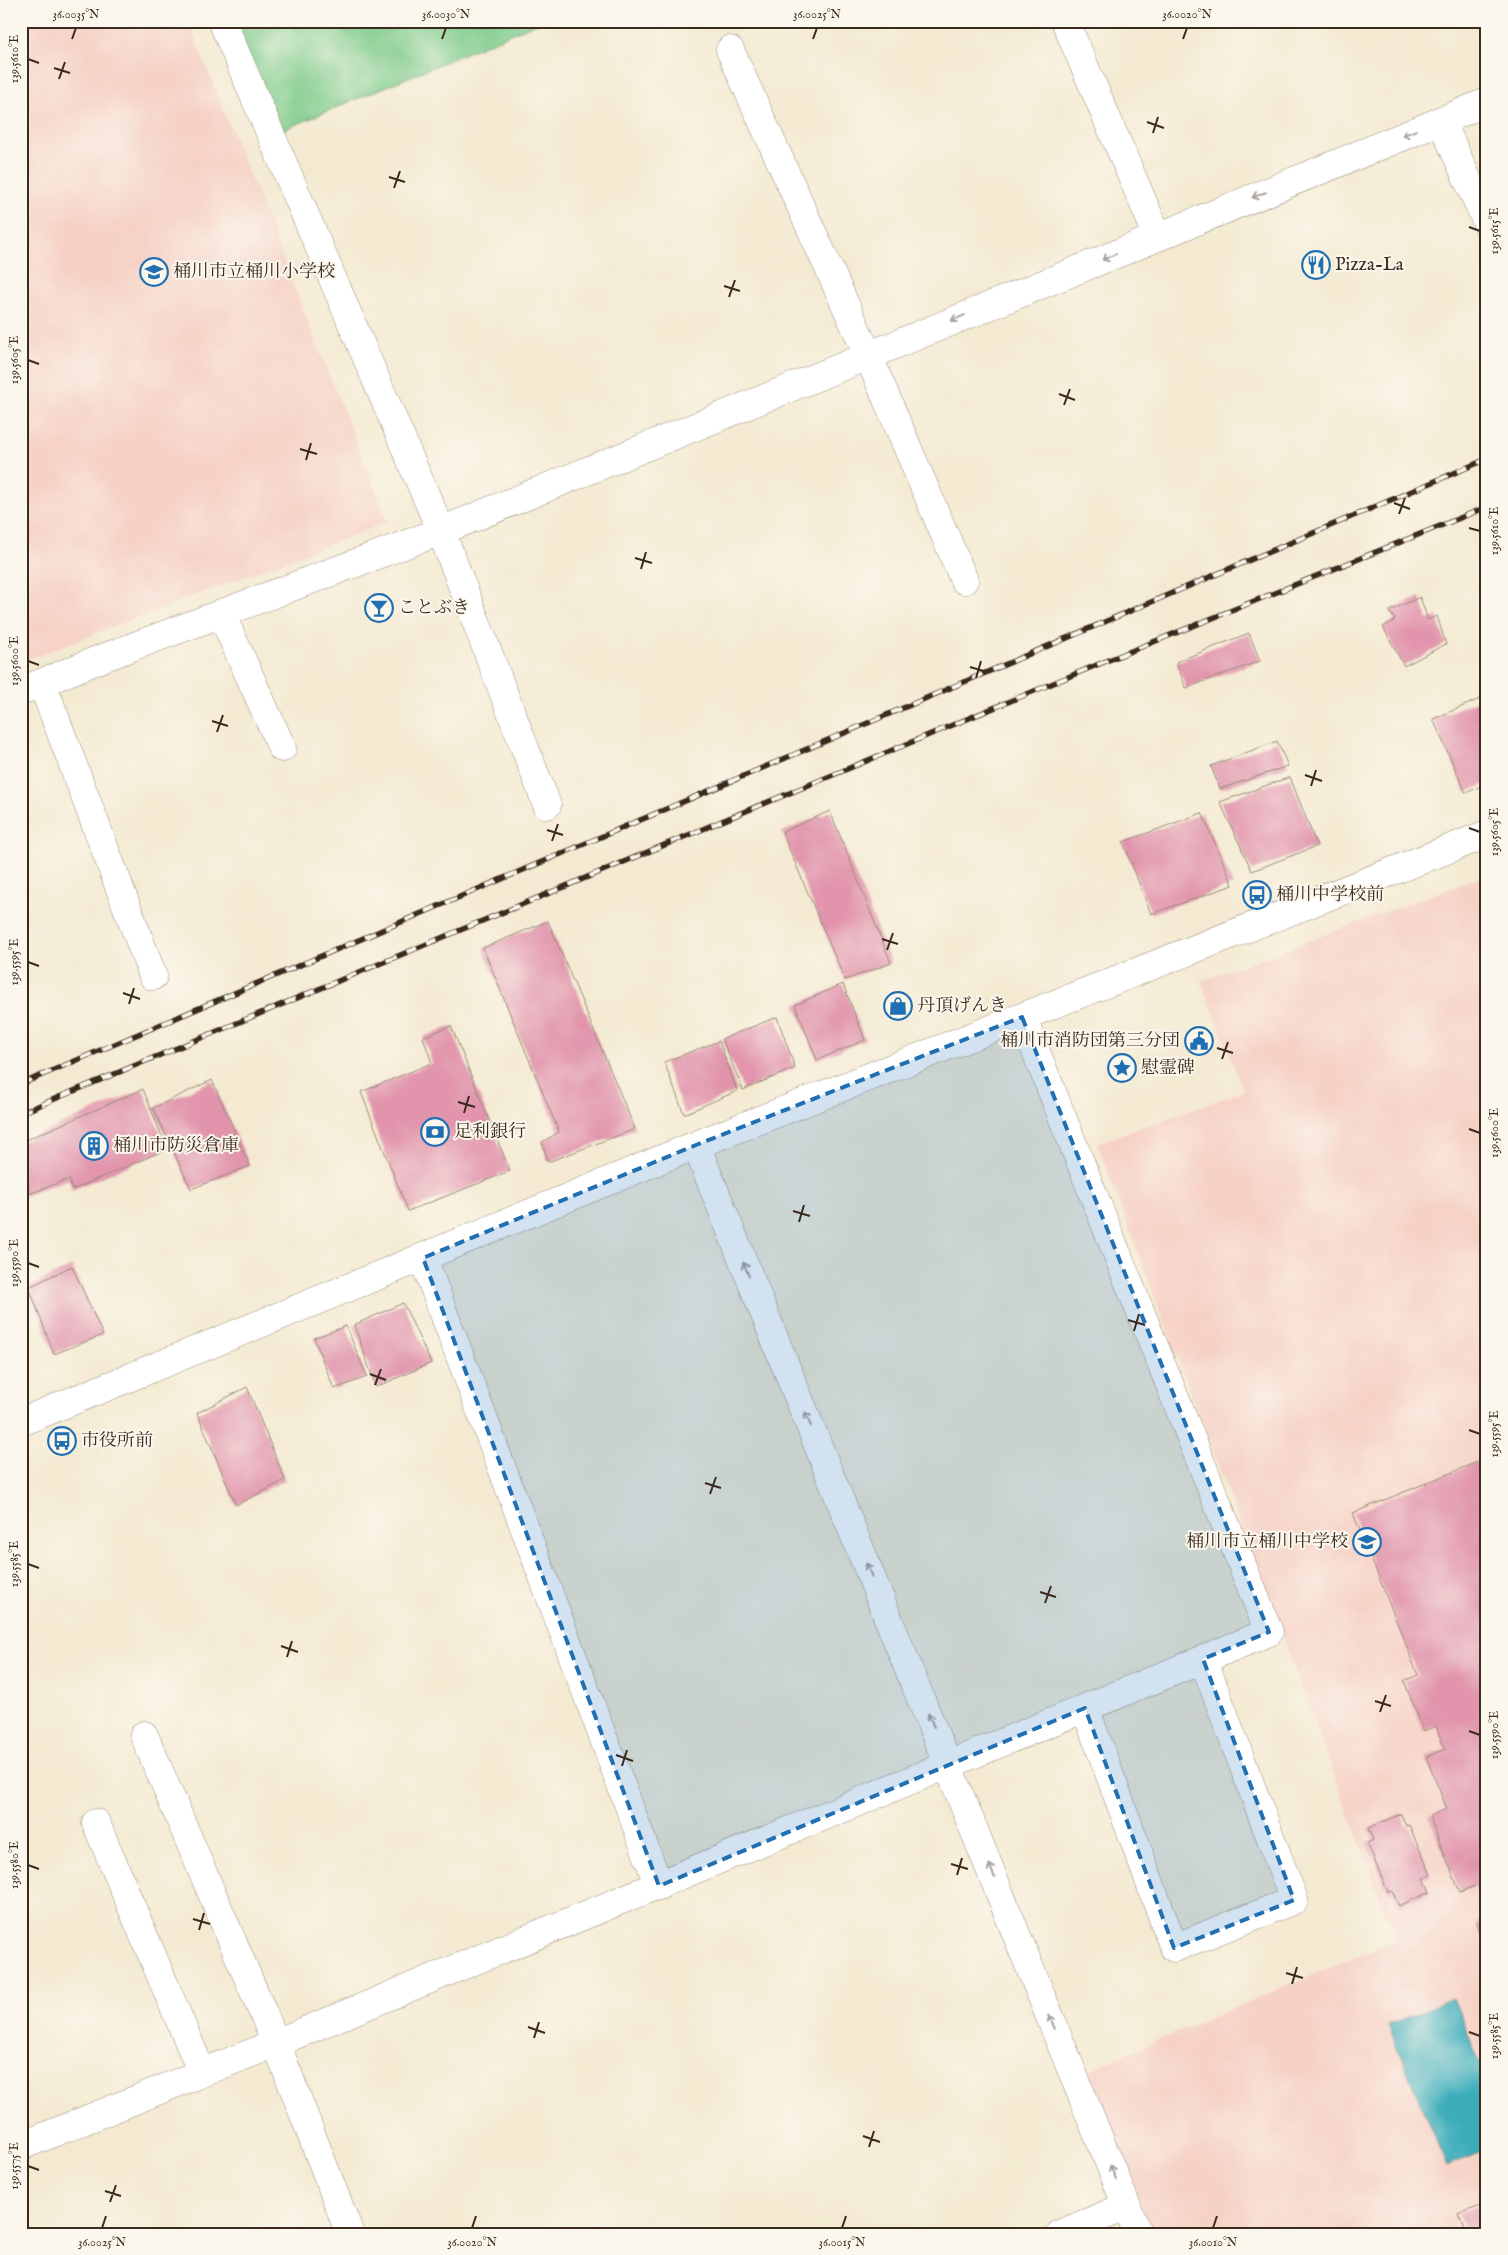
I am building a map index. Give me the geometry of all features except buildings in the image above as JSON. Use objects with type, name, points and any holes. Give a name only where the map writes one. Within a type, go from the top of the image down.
[{"type":"street","points":[[222,21],[441,531],[547,805]]},
{"type":"street","points":[[1065,21],[1158,237]]},
{"type":"street","points":[[730,50],[868,355],[964,580]]},
{"type":"street","points":[[153,976],[31,687],[221,613],[441,531],[1487,102]]},
{"type":"street","points":[[1441,120],[1487,223]]},
{"type":"street","points":[[221,613],[282,748]]},
{"type":"street","points":[[21,1422],[696,1145],[1487,834]]},
{"type":"street","points":[[21,2146],[659,1886],[1268,1632],[1022,1017]]},
{"type":"street","points":[[696,1145],[1138,2234]]},
{"type":"street","points":[[424,1258],[659,1886]]},
{"type":"street","points":[[1085,1708],[1174,1948],[1294,1900],[1203,1659]]},
{"type":"street","points":[[144,1735],[276,2043],[350,2234]]},
{"type":"street","points":[[96,1823],[202,2073]]},
{"type":"street","points":[[1060,2234],[1126,2206]]},
{"type":"highlighted area","points":[[1022,1017],[1269,1632],[1203,1659],[1294,1900],[1174,1948],[1085,1708],[659,1886],[423,1258],[696,1145]]},
{"type":"shaded area","name":"桶川市立桶川小学校","points":[[21,21],[188,21],[388,522],[21,662]]},
{"type":"shaded area","name":"桶川市立桶川中学校","points":[[1487,874],[1487,2234],[1153,2234],[1083,2072],[1396,1940],[1097,1143],[1244,1091],[1201,981]]},
{"type":"green space","points":[[222,21],[542,21],[271,135]]},
{"type":"water","points":[[1453,1998],[1487,2080],[1487,2149],[1446,2166],[1388,2025]]},
{"type":"railway","points":[[21,1084],[1487,459]]},
{"type":"railway","points":[[21,1113],[1104,662],[1487,507]]},
{"type":"place","name":"Pizza-La","points":[[1316,265]]},
{"type":"place","name":"桶川市立桶川小学校","points":[[154,272]]},
{"type":"place","name":"ことぶき","points":[[379,608]]},
{"type":"place","name":"桶川中学校前","points":[[1257,895]]},
{"type":"place","name":"丹頂げんき","points":[[898,1006]]},
{"type":"place","name":"桶川市消防団第三分団","points":[[1199,1041]]},
{"type":"place","name":"慰霊碑","points":[[1122,1068]]},
{"type":"place","name":"足利銀行","points":[[435,1132]]},
{"type":"place","name":"桶川市防災倉庫","points":[[94,1146]]},
{"type":"place","name":"市役所前","points":[[62,1441]]},
{"type":"place","name":"桶川市立桶川中学校","points":[[1367,1542]]}]
